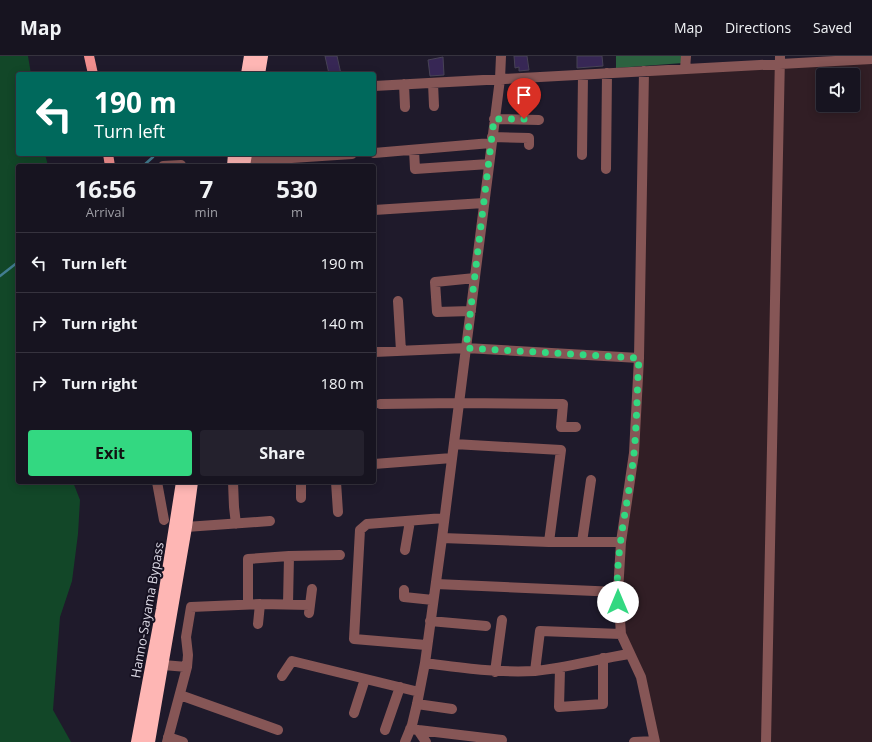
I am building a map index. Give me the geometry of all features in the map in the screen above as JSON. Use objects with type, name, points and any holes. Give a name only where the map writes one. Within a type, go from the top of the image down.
[{"type":"highway","points":[[247,72],[250,56]]},
{"type":"highway","points":[[259,72],[262,56]]},
{"type":"highway","name":"Hanno-Sayama Bypass","points":[[137,742],[162,609],[182,484]]},
{"type":"highway","name":"Hanno-Sayama Bypass","points":[[150,742],[186,527],[192,484]]},
{"type":"main road","points":[[89,56],[93,72]]},
{"type":"street","points":[[405,742],[414,730],[416,704],[425,663],[426,645],[436,584],[471,311],[500,78],[501,56]]},
{"type":"street","points":[[685,69],[686,56]]},
{"type":"street","points":[[376,86],[685,69],[780,60],[872,59]]},
{"type":"street","points":[[766,742],[780,60]]},
{"type":"street","points":[[634,742],[654,742],[641,677],[621,634],[618,592],[621,542],[634,453],[639,358],[644,71]]},
{"type":"street","points":[[606,169],[607,73]]},
{"type":"street","points":[[582,155],[583,75]]},
{"type":"street","points":[[433,83],[434,106]]},
{"type":"street","points":[[404,84],[405,107]]},
{"type":"street","points":[[494,119],[539,120]]},
{"type":"street","points":[[376,152],[414,150],[492,140],[529,138],[529,145]]},
{"type":"street","points":[[414,150],[415,169],[489,164]]},
{"type":"street","points":[[245,160],[316,156]]},
{"type":"street","points":[[376,210],[484,203]]},
{"type":"street","points":[[471,311],[437,312],[435,282],[475,278]]},
{"type":"street","points":[[398,301],[401,351]]},
{"type":"street","points":[[376,352],[466,348],[639,358]]},
{"type":"street","points":[[380,404],[459,402],[563,404],[561,427],[576,427]]},
{"type":"street","points":[[454,444],[561,450],[549,542]]},
{"type":"street","points":[[376,464],[452,458]]},
{"type":"street","points":[[582,542],[591,480]]},
{"type":"street","points":[[157,484],[164,520]]},
{"type":"street","points":[[233,484],[236,524]]},
{"type":"street","points":[[301,484],[301,498]]},
{"type":"street","points":[[336,484],[338,512]]},
{"type":"street","points":[[366,518],[445,515]]},
{"type":"street","points":[[426,645],[354,639],[360,530],[367,524],[410,521],[445,515]]},
{"type":"street","points":[[405,550],[410,521]]},
{"type":"street","points":[[186,527],[270,522]]},
{"type":"street","points":[[442,538],[549,542],[621,542]]},
{"type":"street","points":[[248,604],[248,559],[289,556],[340,555]]},
{"type":"street","points":[[288,604],[289,556]]},
{"type":"street","points":[[436,584],[618,592]]},
{"type":"street","points":[[183,742],[167,740],[188,667],[186,637],[190,607],[248,604],[288,604],[310,608],[312,590]]},
{"type":"street","points":[[404,590],[404,598],[433,600]]},
{"type":"street","points":[[258,624],[260,604]]},
{"type":"street","points":[[495,672],[502,620]]},
{"type":"street","points":[[430,621],[486,626]]},
{"type":"street","points":[[535,671],[540,631],[621,634]]},
{"type":"street","points":[[425,663],[495,672],[535,671],[560,669],[603,658],[629,654]]},
{"type":"street","points":[[560,669],[559,706],[602,704],[603,658]]},
{"type":"street","points":[[282,676],[292,661],[419,692]]},
{"type":"street","points":[[163,664],[188,667]]},
{"type":"street","points":[[354,713],[365,679]]},
{"type":"street","points":[[385,730],[400,687]]},
{"type":"street","points":[[180,695],[278,730]]},
{"type":"street","points":[[416,704],[452,709]]},
{"type":"street","points":[[414,730],[502,740]]},
{"type":"street","points":[[414,730],[426,742]]},
{"type":"shaded area","points":[[872,62],[872,742],[657,742],[626,641],[620,565],[634,460],[647,75]]},
{"type":"green space","points":[[0,56],[28,56],[31,72],[16,72],[16,156],[46,156],[48,164],[16,164],[16,484],[74,484],[80,500],[78,534],[72,581],[60,617],[53,710],[71,742],[0,742]]},
{"type":"green space","points":[[616,56],[683,56],[683,63],[616,68]]},
{"type":"building","points":[[325,56],[337,56],[341,72],[329,72]]},
{"type":"building","points":[[514,56],[527,56],[529,70],[519,71],[519,67],[515,68]]},
{"type":"building","points":[[577,56],[602,56],[603,66],[577,68]]},
{"type":"building","points":[[443,57],[444,75],[430,76],[428,60]]},
{"type":"waterway","points":[[145,164],[153,157]]},
{"type":"waterway","points":[[0,276],[16,264]]},
{"type":"route","points":[[524,119],[494,119],[466,348],[639,358],[634,453],[621,542],[618,602]]}]
